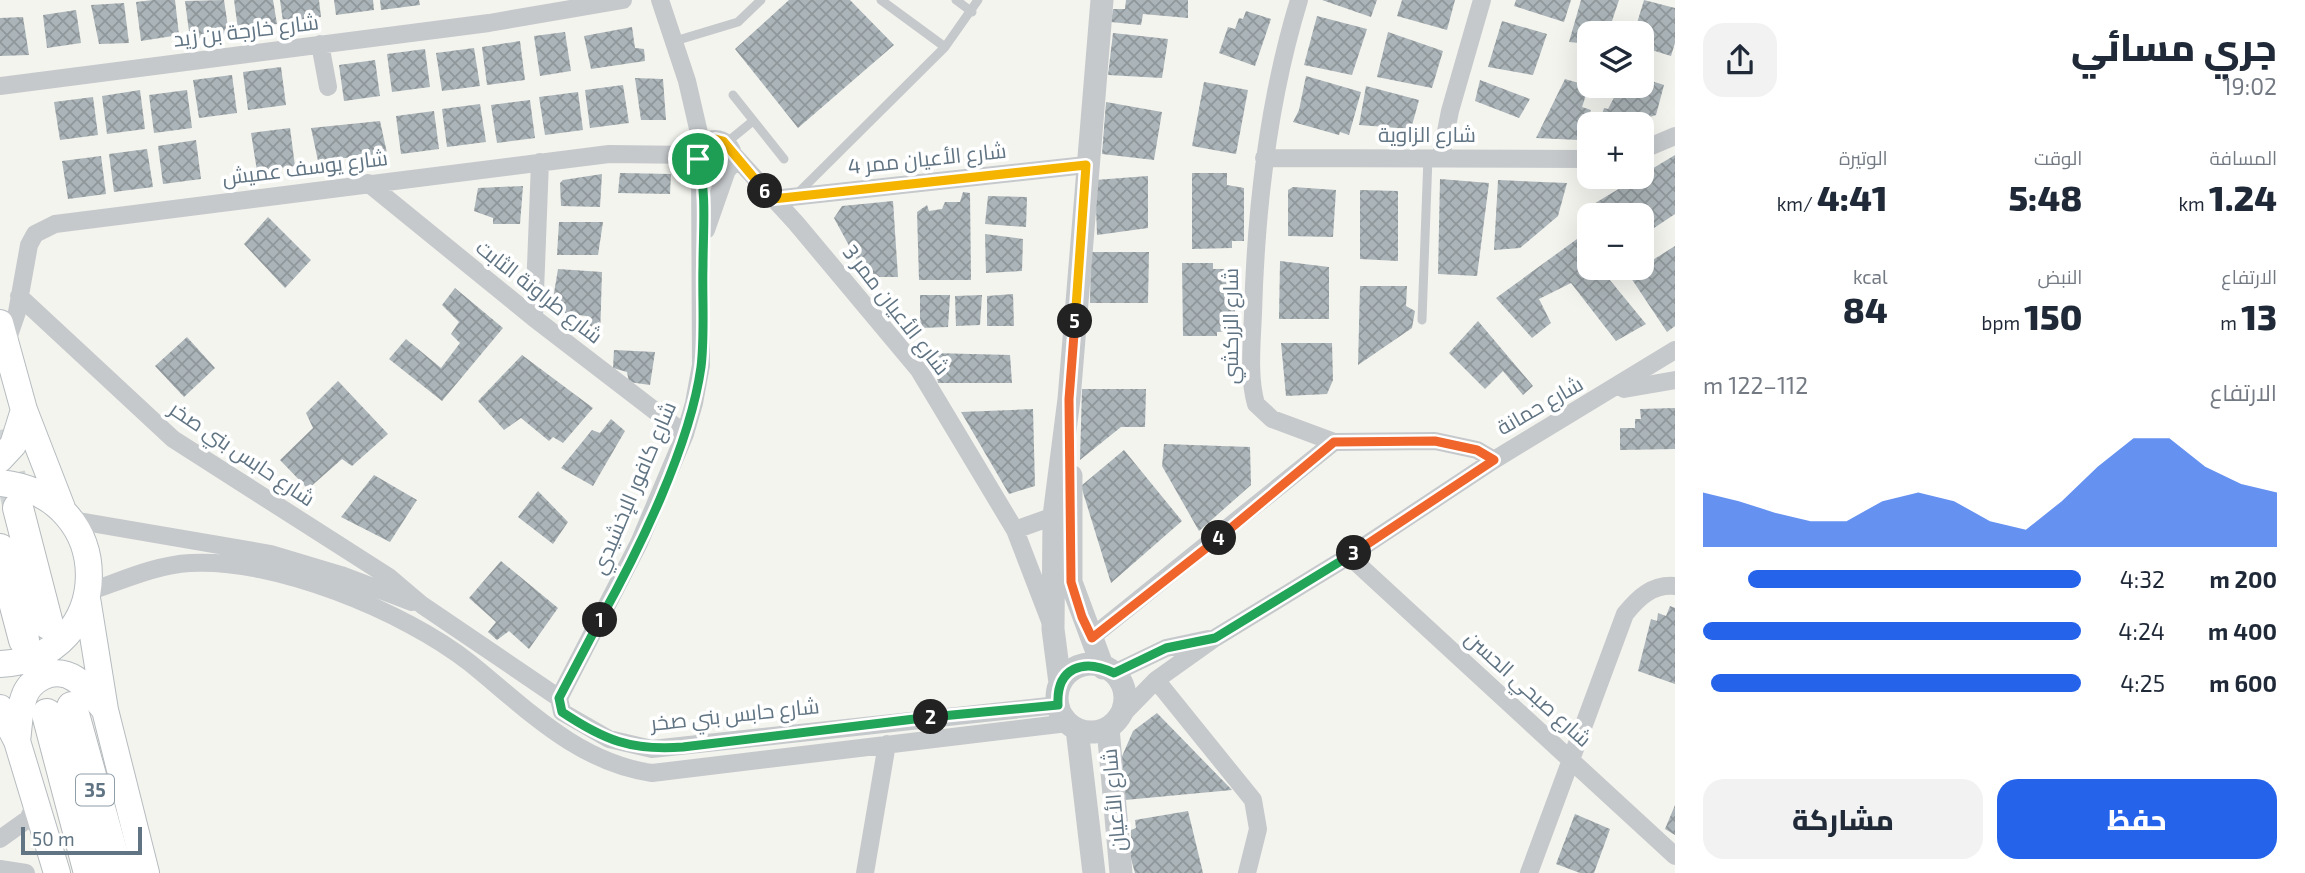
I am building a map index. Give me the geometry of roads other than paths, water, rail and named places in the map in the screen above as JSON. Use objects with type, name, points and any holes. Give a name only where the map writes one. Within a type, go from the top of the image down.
[{"type":"highway","points":[[0,550],[36,632],[18,508]]},
{"type":"highway","name":"35","points":[[89,873],[59,710],[118,873]]},
{"type":"main road","points":[[3,334],[24,410],[67,514],[88,555],[87,595],[105,710],[146,873]]},
{"type":"main road","points":[[0,459],[13,445],[24,410]]},
{"type":"main road","points":[[0,483],[33,489],[67,514]]},
{"type":"main road","points":[[0,664],[34,657],[52,647],[73,625],[87,595]]},
{"type":"main road","points":[[18,741],[24,697],[34,682],[50,674],[63,673],[75,678],[105,710]]},
{"type":"main road","points":[[0,708],[18,741],[57,873]]},
{"type":"street","name":"شارع خارجة بن زيد","points":[[0,86],[489,23],[623,0]]},
{"type":"street","name":"شارع كافور الإخشيدي","points":[[559,698],[639,543],[685,434],[701,365],[703,240],[716,155],[687,81],[660,0]]},
{"type":"street","points":[[1066,710],[1087,732],[1113,723],[1125,700],[1124,690],[1109,671],[1082,617],[1071,582],[1069,399],[1086,165],[1102,0]]},
{"type":"street","name":"شارع الزركشي","points":[[1299,0],[1280,74],[1264,158],[1254,256],[1254,397],[1261,410],[1272,419],[1334,442],[1435,441],[1477,450],[1494,460]]},
{"type":"street","points":[[1435,157],[1482,0]]},
{"type":"street","points":[[320,44],[328,87]]},
{"type":"street","points":[[1654,145],[1675,136]]},
{"type":"street","name":"شارع يوسف عميش","points":[[3,334],[19,296],[29,244],[35,234],[55,224],[609,154],[716,155]]},
{"type":"street","name":"شارع كافور الإخشيدي","points":[[703,240],[716,155]]},
{"type":"street","name":"شارع الأعيان ممر 3","points":[[716,155],[773,199],[919,370],[1015,530],[1053,629]]},
{"type":"street","name":"شارع الزاوية","points":[[1264,158],[1577,159]]},
{"type":"street","points":[[534,318],[540,162]]},
{"type":"street","name":"شارع الأعيان ممر 4","points":[[773,199],[1086,165]]},
{"type":"street","name":"شارع طراونة الثابت","points":[[368,183],[534,318],[685,434]]},
{"type":"street","name":"شارع حابس بني صخر","points":[[19,296],[173,439],[389,577],[422,605],[559,698],[562,712],[585,727],[629,746],[652,749],[1066,710]]},
{"type":"street","name":"شارع حمانة","points":[[1113,723],[1157,680],[1215,638],[1349,556],[1494,460],[1671,358]]},
{"type":"street","points":[[1607,393],[1675,380]]},
{"type":"street","name":"شارع الأعيان","points":[[1069,399],[1054,516],[1053,629],[1094,873]]},
{"type":"street","points":[[1092,638],[1334,442]]},
{"type":"street","name":"شارع حابس بني صخر","points":[[67,514],[282,557],[341,575],[422,605]]},
{"type":"street","points":[[1015,530],[1054,516]]},
{"type":"street","name":"شارع صبحي الحسن","points":[[1349,556],[1675,856]]},
{"type":"street","points":[[87,595],[150,570],[189,563],[257,570],[310,584],[371,606],[443,643],[551,730],[601,760],[628,769],[676,772],[887,744],[1066,710]]},
{"type":"street","points":[[1529,873],[1625,614],[1645,593],[1656,588],[1675,586]]},
{"type":"street","name":"شارع حمانة","points":[[1109,671],[1166,648],[1215,638]]},
{"type":"street","points":[[1066,710],[1074,669],[1084,665],[1109,671]]},
{"type":"street","points":[[1157,680],[1253,800],[1258,829],[1247,873]]},
{"type":"street","name":"شارع الأعيان","points":[[1113,723],[1121,873]]},
{"type":"street","points":[[865,873],[887,744]]},
{"type":"street","points":[[0,839],[28,819],[36,803]]},
{"type":"street","points":[[0,869],[26,873]]},
{"type":"lane","points":[[675,41],[738,22],[761,0]]},
{"type":"lane","points":[[881,0],[945,47]]},
{"type":"lane","points":[[956,0],[972,12]]},
{"type":"lane","points":[[797,195],[945,47],[978,0]]},
{"type":"lane","points":[[733,95],[784,159]]},
{"type":"lane","points":[[716,155],[753,121]]},
{"type":"lane","points":[[1422,320],[1435,157]]},
{"type":"tunnel","points":[[0,430],[18,508]]}]
